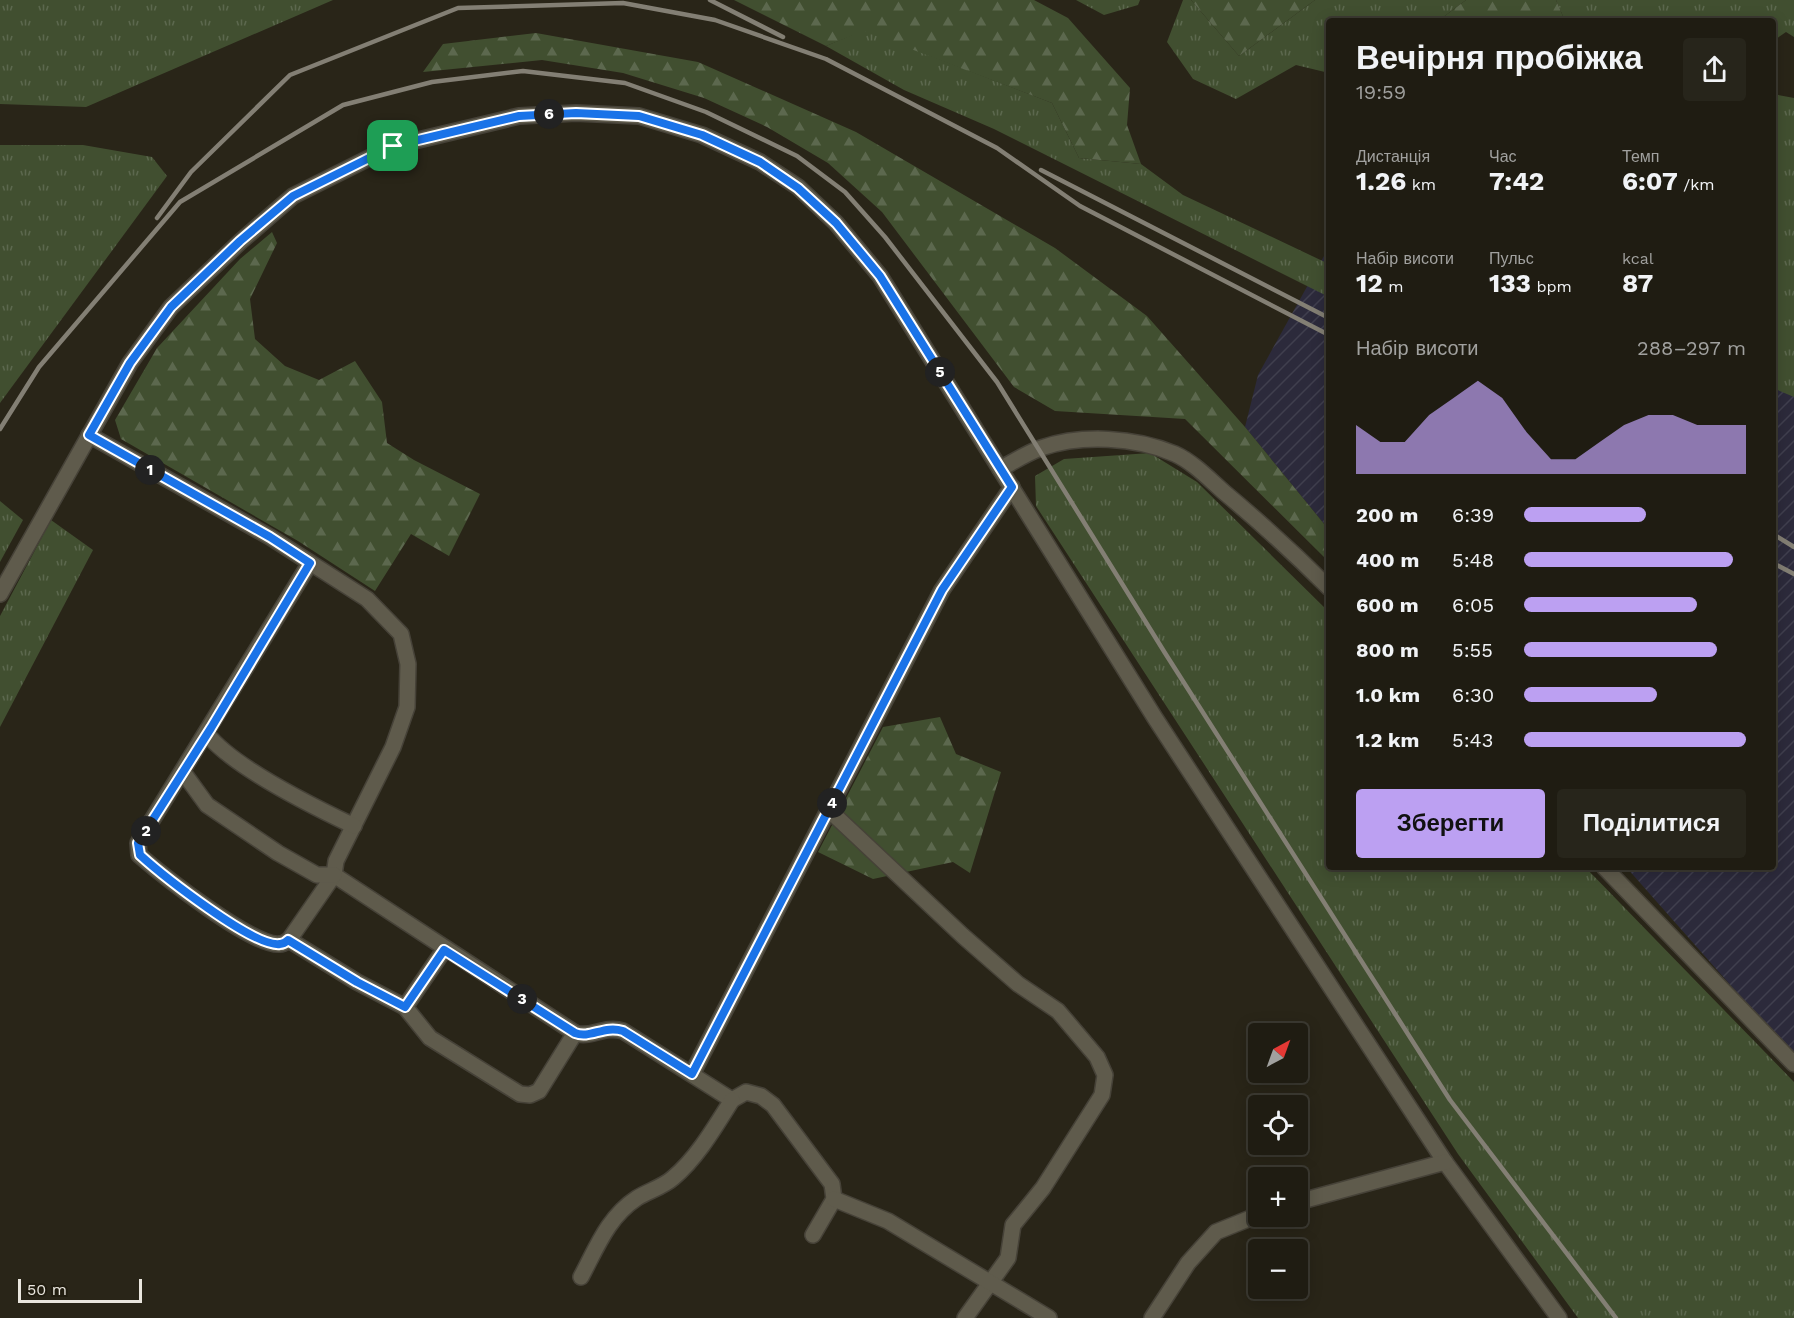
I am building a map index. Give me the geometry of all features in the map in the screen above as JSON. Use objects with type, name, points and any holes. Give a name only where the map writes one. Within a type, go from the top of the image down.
[{"type":"street","points":[[0,594],[130,363],[171,307],[240,241],[293,196],[393,146],[519,116],[576,113],[639,116],[702,135],[760,162],[798,188],[836,223],[880,276],[1155,718],[1445,1162],[1559,1318]]},
{"type":"street","points":[[89,435],[270,537],[367,599],[401,634],[408,664],[407,707],[393,747],[336,861],[334,875],[288,940],[279,944],[258,939],[172,883],[140,855],[138,843],[310,563]]},
{"type":"street","points":[[1000,469],[1041,448],[1076,441],[1112,440],[1146,443],[1177,455],[1210,479],[1285,544],[1326,585]]},
{"type":"street","points":[[692,1074],[942,590],[1012,487]]},
{"type":"street","points":[[207,734],[219,749],[315,808],[354,826]]},
{"type":"street","points":[[183,772],[207,805],[278,853],[317,875],[334,875],[444,950],[575,1033],[582,1036],[614,1028],[623,1031],[732,1101]]},
{"type":"street","points":[[829,810],[963,936],[1018,984],[1058,1011],[1097,1057],[1105,1075],[1102,1095],[1043,1188],[1013,1225],[1008,1258],[965,1318]]},
{"type":"street","points":[[1607,870],[1794,1064]]},
{"type":"street","points":[[288,940],[357,982],[405,1007],[430,1038],[519,1094],[530,1095],[539,1090],[575,1033]]},
{"type":"street","points":[[405,1007],[444,950]]},
{"type":"street","points":[[581,1276],[617,1214],[637,1198],[673,1179],[711,1134],[732,1101],[746,1092],[761,1096],[773,1105],[832,1184],[834,1199],[813,1235]]},
{"type":"street","points":[[1308,1199],[1445,1162]]},
{"type":"street","points":[[834,1199],[888,1221],[1049,1318]]},
{"type":"street","points":[[1152,1318],[1188,1263],[1216,1232],[1248,1219]]},
{"type":"shaded area","points":[[1326,252],[1326,526],[1245,427],[1258,375]]},
{"type":"shaded area","points":[[1776,278],[1794,287],[1794,1057],[1629,870],[1776,870]]},
{"type":"green space","points":[[0,0],[333,0],[86,107],[0,104]]},
{"type":"green space","points":[[734,0],[1034,0],[1068,18],[1130,88],[1127,125],[1141,164],[1079,158],[1052,103],[864,31],[826,46]]},
{"type":"green space","points":[[1076,0],[1140,0],[1138,5],[1104,15]]},
{"type":"green space","points":[[1183,0],[1191,0],[1239,56],[1315,0],[1466,0],[1442,18],[1326,18],[1326,72],[1296,65],[1236,99],[1193,79],[1167,42]]},
{"type":"green space","points":[[1191,0],[1315,0],[1239,56]]},
{"type":"green space","points":[[1466,0],[1556,0],[1564,18],[1442,18]]},
{"type":"green space","points":[[1556,0],[1794,0],[1794,37],[1786,32],[1776,39],[1776,18],[1564,18]]},
{"type":"green space","points":[[864,30],[1052,103],[1079,158],[1141,164],[1183,195],[1326,263],[1326,295],[994,129],[904,90],[826,46]]},
{"type":"green space","points":[[536,33],[698,62],[856,132],[1055,248],[1147,316],[1245,427],[1326,526],[1326,559],[1185,419],[1055,411],[1014,387],[882,212],[828,163],[767,127],[704,98],[623,73],[542,60],[423,72],[443,44]]},
{"type":"green space","points":[[1776,95],[1794,98],[1794,397],[1776,389]]},
{"type":"green space","points":[[0,145],[83,145],[152,157],[167,176],[0,403]]},
{"type":"green space","points":[[272,232],[277,243],[250,299],[255,339],[285,366],[319,380],[355,361],[382,402],[387,443],[414,460],[480,494],[449,556],[411,534],[375,591],[298,541],[121,439],[115,420],[157,348],[240,259]]},
{"type":"green space","points":[[1150,453],[1197,482],[1326,609],[1326,870],[1588,870],[1794,1082],[1794,1318],[1578,1318],[1458,1154],[1036,506],[1035,476],[1064,459]]},
{"type":"green space","points":[[0,501],[23,520],[0,562]]},
{"type":"green space","points":[[51,520],[93,550],[0,727],[0,616]]},
{"type":"green space","points":[[940,717],[956,754],[1001,772],[970,873],[953,862],[873,879],[818,852],[883,727]]},
{"type":"railway","points":[[710,0],[783,37]]},
{"type":"railway","points":[[157,218],[191,172],[290,75],[458,8],[623,3],[715,20],[826,59],[997,148],[1080,206],[1326,333]]},
{"type":"railway","points":[[0,429],[39,367],[180,202],[343,105],[432,82],[523,71],[625,83],[706,112],[797,156],[845,192],[885,237],[997,382],[1165,653],[1450,1100],[1616,1318]]},
{"type":"railway","points":[[1041,170],[1326,316]]},
{"type":"railway","points":[[1776,536],[1794,547]]},
{"type":"railway","points":[[1776,565],[1794,574]]},
{"type":"route","points":[[576,113],[639,116],[702,135],[760,162],[798,188],[836,223],[880,276],[1012,487],[942,590],[692,1074],[623,1031],[614,1028],[582,1036],[575,1033],[444,950],[405,1007],[357,982],[288,940],[279,944],[258,939],[172,883],[140,855],[138,843],[211,728],[310,563],[270,537],[89,435],[130,363],[171,307],[240,241],[293,196],[393,146],[519,116],[576,113]]}]
